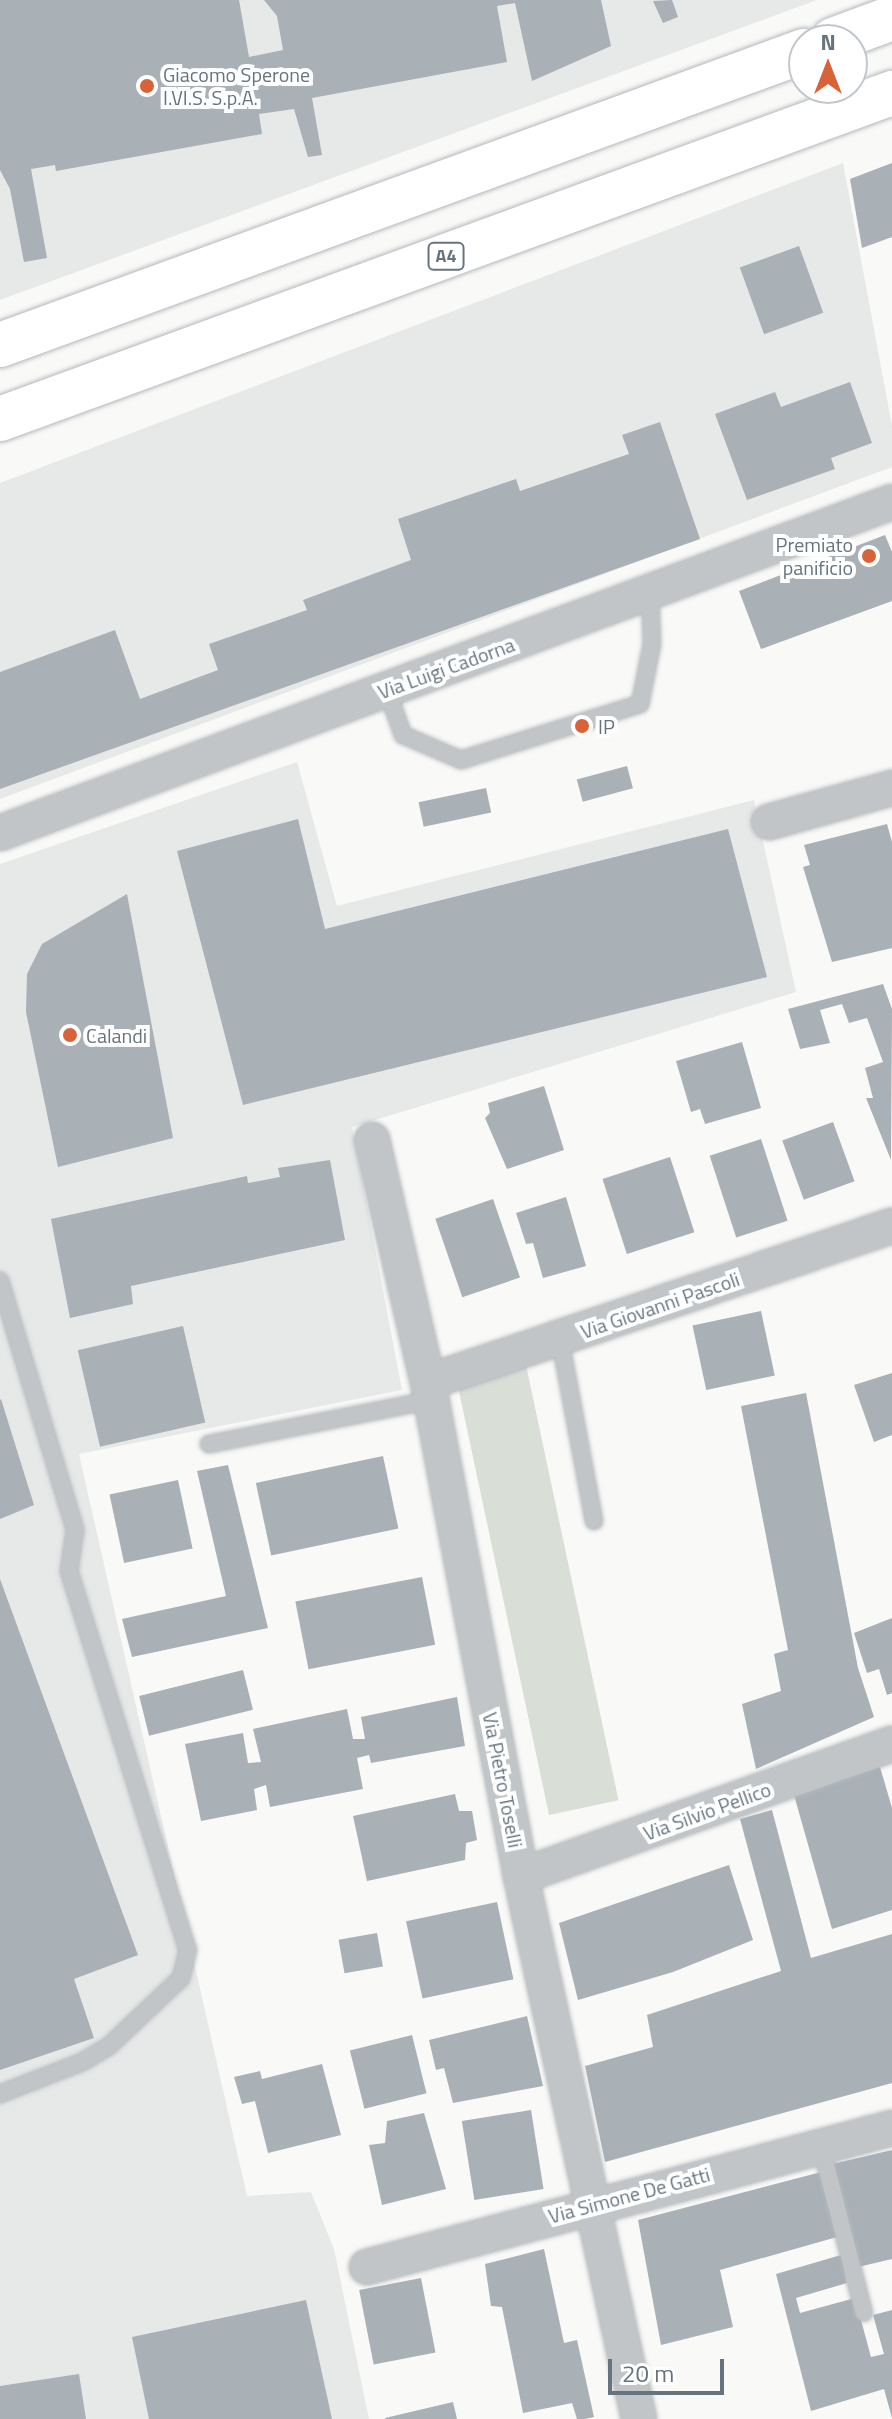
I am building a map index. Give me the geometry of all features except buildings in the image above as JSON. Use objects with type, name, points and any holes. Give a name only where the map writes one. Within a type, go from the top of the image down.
[{"type":"highway","points":[[868,27],[892,18]]},
{"type":"highway","points":[[0,345],[788,57]]},
{"type":"highway","name":"A4","points":[[0,419],[892,93]]},
{"type":"street","name":"Via Luigi Cadorna","points":[[0,833],[892,502]]},
{"type":"street","points":[[769,822],[892,788]]},
{"type":"street","name":"Via Pietro Toselli","points":[[372,1140],[430,1391],[521,1876],[639,2419]]},
{"type":"street","name":"Via Giovanni Pascoli","points":[[430,1391],[560,1339],[892,1226]]},
{"type":"street","name":"Via Silvio Pellico","points":[[521,1876],[892,1744]]},
{"type":"street","name":"Via Simone De Gatti","points":[[367,2267],[592,2204],[892,2128]]},
{"type":"lane","points":[[387,690],[403,735],[461,760],[626,710],[640,704],[652,644],[650,592]]},
{"type":"lane","points":[[0,1281],[75,1530],[69,1571],[188,1950],[181,1978],[109,2046],[82,2062],[0,2094]]},
{"type":"lane","points":[[560,1339],[594,1521]]},
{"type":"lane","points":[[209,1444],[430,1391]]},
{"type":"lane","points":[[821,2146],[864,2313]]},
{"type":"shaded area","points":[[0,0],[817,0],[0,300]]},
{"type":"shaded area","points":[[843,163],[892,426],[892,467],[0,799],[0,483]]},
{"type":"shaded area","points":[[297,762],[337,906],[754,800],[796,992],[352,1127],[402,1390],[79,1454],[247,2196],[311,2192],[334,2249],[369,2419],[0,2419],[0,864]]},
{"type":"shaded area","points":[[526,1365],[619,1800],[549,1815],[457,1380]]},
{"type":"place","name":"Giacomo Sperone I.VI.S. S.p.A.","points":[[147,86]]},
{"type":"place","name":"Premiato panificio","points":[[869,556]]},
{"type":"place","name":"IP","points":[[582,726]]},
{"type":"place","name":"Calandi","points":[[70,1035]]}]
